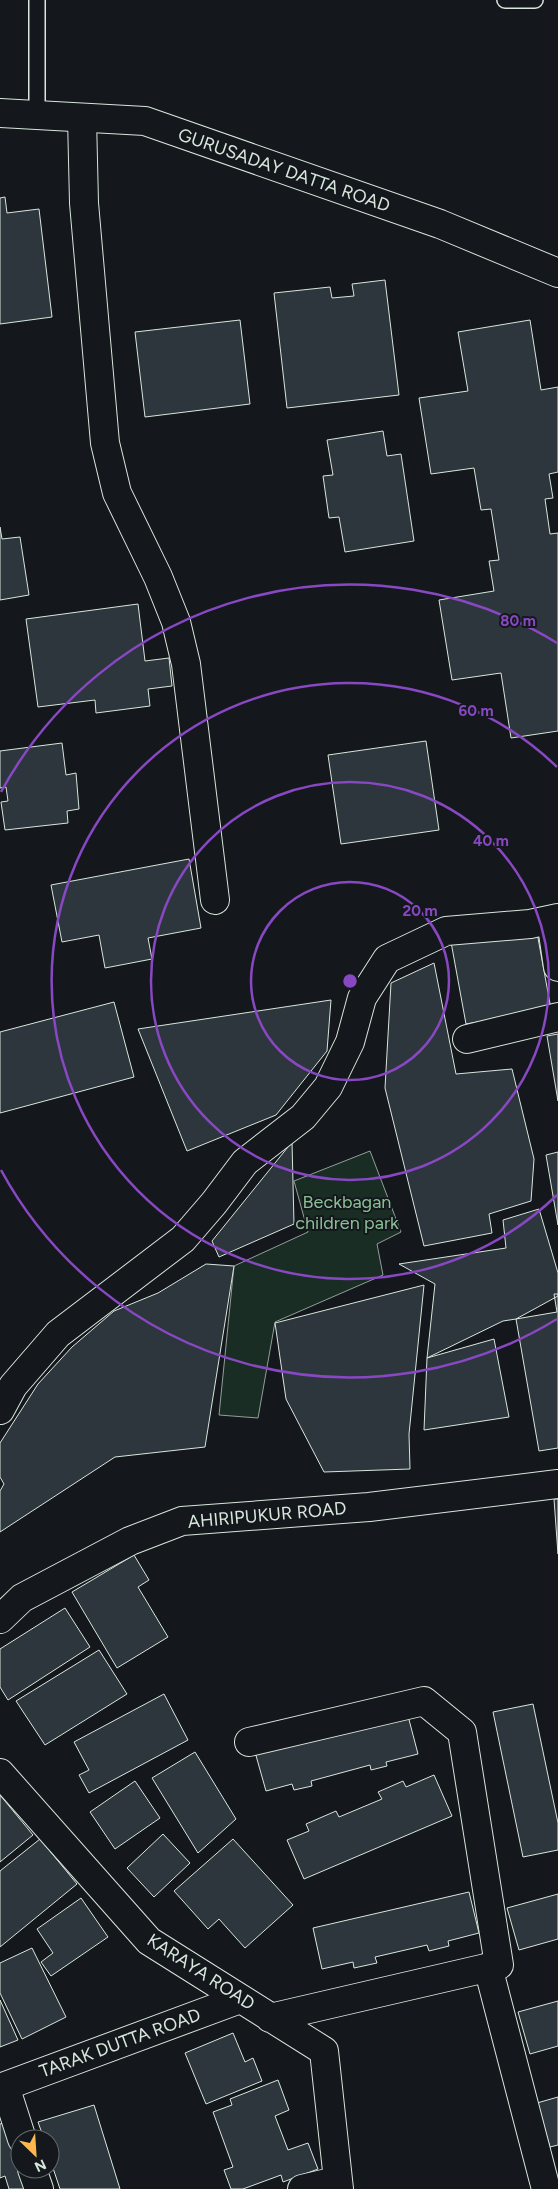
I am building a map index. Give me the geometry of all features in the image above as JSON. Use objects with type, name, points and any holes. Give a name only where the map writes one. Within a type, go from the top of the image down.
[{"type":"street","name":"GURUSADAY DATTA ROAD","points":[[0,113],[145,121],[440,224],[558,273]]},
{"type":"street","points":[[82,118],[84,203],[105,443],[116,493],[158,577],[176,622],[186,664],[215,900]]},
{"type":"street","points":[[0,1410],[12,1386],[58,1334],[183,1239],[214,1203],[245,1162],[303,1117],[328,1087],[350,1042],[362,998],[387,959],[446,931],[555,919],[558,967]]},
{"type":"street","points":[[467,1039],[558,1017]]},
{"type":"street","name":"AHIRIPUKUR ROAD","points":[[0,1619],[22,1598],[130,1541],[182,1521],[370,1506],[558,1484]]},
{"type":"street","points":[[249,1742],[424,1701],[462,1732],[499,1965],[270,2018]]},
{"type":"street","name":"KARAYA ROAD","points":[[2,1781],[149,1941],[324,2051],[337,2185]]},
{"type":"street","points":[[488,1967],[546,2189],[558,2185]]},
{"type":"street","name":"TARAK DUTTA ROAD","points":[[2,2087],[240,1999]]},
{"type":"street","points":[[2,2087],[18,2129]]},
{"type":"street","points":[[302,2189],[337,2185]]},
{"type":"lane","points":[[36,115],[37,0]]},
{"type":"lane","points":[[506,0],[535,0]]},
{"type":"green space","name":"Beckbagan children park","points":[[370,1151],[401,1232],[377,1244],[383,1275],[275,1322],[258,1418],[219,1415],[234,1266],[308,1232],[294,1181]]},
{"type":"building","points":[[5,197],[7,213],[39,209],[52,317],[0,324],[0,198]]},
{"type":"building","points":[[385,280],[399,395],[287,408],[274,293],[330,287],[332,298],[354,296],[352,284]]},
{"type":"building","points":[[240,320],[250,404],[145,417],[135,332]]},
{"type":"building","points":[[530,320],[541,390],[558,387],[558,472],[549,474],[553,498],[545,499],[550,534],[558,533],[558,731],[511,738],[501,673],[452,680],[439,600],[494,591],[489,561],[499,560],[491,509],[481,510],[474,468],[431,474],[419,398],[468,391],[458,332]]},
{"type":"building","points":[[383,431],[387,456],[401,454],[414,541],[345,552],[339,517],[329,518],[323,476],[333,475],[327,440]]},
{"type":"building","points":[[0,527],[2,539],[20,537],[29,595],[0,600]]},
{"type":"building","points":[[138,604],[145,661],[169,658],[172,686],[148,689],[150,706],[96,713],[95,700],[38,707],[26,619]]},
{"type":"building","points":[[426,741],[439,830],[341,844],[328,755]]},
{"type":"building","points":[[62,743],[66,775],[76,773],[79,809],[67,811],[68,823],[5,830],[1,802],[8,801],[6,787],[0,788],[0,751]]},
{"type":"building","points":[[189,859],[201,928],[148,938],[152,959],[105,968],[99,935],[62,942],[51,885]]},
{"type":"building","points":[[536,927],[551,1009],[466,1024],[451,942]]},
{"type":"building","points":[[434,963],[456,1074],[512,1069],[534,1159],[531,1201],[489,1214],[492,1233],[424,1246],[385,1088],[391,983]]},
{"type":"building","points":[[331,1000],[327,1051],[276,1115],[187,1151],[138,1029]]},
{"type":"building","points":[[114,1002],[134,1077],[0,1113],[0,1032]]},
{"type":"building","points":[[558,1034],[558,1101],[547,1036]]},
{"type":"building","points":[[292,1142],[294,1224],[219,1257],[212,1241]]},
{"type":"building","points":[[558,1152],[558,1225],[546,1155]]},
{"type":"building","points":[[539,1209],[558,1273],[558,1296],[516,1319],[503,1321],[427,1358],[435,1284],[399,1264],[506,1248],[503,1220]]},
{"type":"building","points":[[206,1264],[234,1266],[205,1447],[115,1457],[0,1532],[0,1491],[4,1484],[0,1477],[0,1443],[38,1384],[72,1347],[114,1311],[158,1293]]},
{"type":"building","points":[[424,1285],[409,1434],[410,1469],[324,1472],[286,1399],[275,1323]]},
{"type":"building","points":[[554,1294],[558,1294],[558,1448],[539,1451],[516,1319],[557,1312]]},
{"type":"building","points":[[494,1339],[509,1417],[424,1430],[427,1358]]},
{"type":"building","points":[[554,1499],[558,1499],[558,1554]]},
{"type":"building","points":[[134,1555],[149,1580],[138,1587],[168,1637],[117,1668],[72,1592]]},
{"type":"building","points":[[65,1608],[90,1647],[8,1700],[0,1687],[0,1649]]},
{"type":"building","points":[[99,1650],[127,1694],[45,1745],[16,1701]]},
{"type":"building","points":[[164,1694],[188,1740],[89,1793],[79,1775],[89,1770],[74,1742]]},
{"type":"building","points":[[533,1704],[558,1823],[558,1850],[523,1857],[493,1712]]},
{"type":"building","points":[[407,1712],[418,1754],[386,1762],[387,1766],[371,1770],[370,1765],[311,1781],[312,1786],[294,1790],[292,1784],[266,1791],[255,1752]]},
{"type":"building","points":[[195,1752],[236,1819],[198,1853],[152,1778]]},
{"type":"building","points":[[434,1775],[452,1816],[304,1879],[287,1840],[309,1831],[306,1824],[336,1811],[339,1817],[382,1799],[378,1792],[403,1781],[406,1787]]},
{"type":"building","points":[[135,1781],[160,1818],[115,1849],[90,1812]]},
{"type":"building","points":[[0,1795],[33,1835],[0,1862]]},
{"type":"building","points":[[163,1834],[190,1863],[154,1897],[127,1868]]},
{"type":"building","points":[[40,1839],[77,1884],[0,1947],[0,1871]]},
{"type":"building","points":[[233,1839],[293,1905],[245,1948],[219,1919],[208,1929],[174,1891]]},
{"type":"building","points":[[469,1892],[479,1933],[448,1941],[449,1946],[429,1951],[427,1945],[375,1957],[377,1963],[354,1968],[353,1962],[322,1969],[313,1928]]},
{"type":"building","points":[[558,1894],[558,1939],[519,1950],[507,1908]]},
{"type":"building","points":[[81,1898],[108,1937],[51,1976],[41,1962],[53,1953],[37,1929]]},
{"type":"building","points":[[32,1948],[66,2017],[22,2039],[0,1993],[0,1963]]},
{"type":"building","points":[[0,2000],[18,2040],[0,2047]]},
{"type":"building","points":[[558,2001],[558,2046],[530,2054],[518,2012]]},
{"type":"building","points":[[233,2033],[245,2062],[253,2058],[262,2081],[206,2104],[185,2053]]},
{"type":"building","points":[[278,2080],[289,2110],[275,2116],[288,2150],[308,2143],[318,2169],[283,2182],[281,2175],[243,2189],[231,2189],[224,2170],[233,2167],[213,2112],[232,2105],[230,2099]]},
{"type":"building","points":[[558,2097],[558,2145],[550,2147],[537,2103]]},
{"type":"building","points":[[94,2105],[120,2189],[60,2189],[57,2179],[60,2179],[60,2129],[40,2129],[38,2122]]},
{"type":"building","points":[[11,2120],[14,2129],[10,2129],[10,2179],[26,2179],[33,2189],[9,2189],[5,2176],[0,2178],[0,2124]]}]
